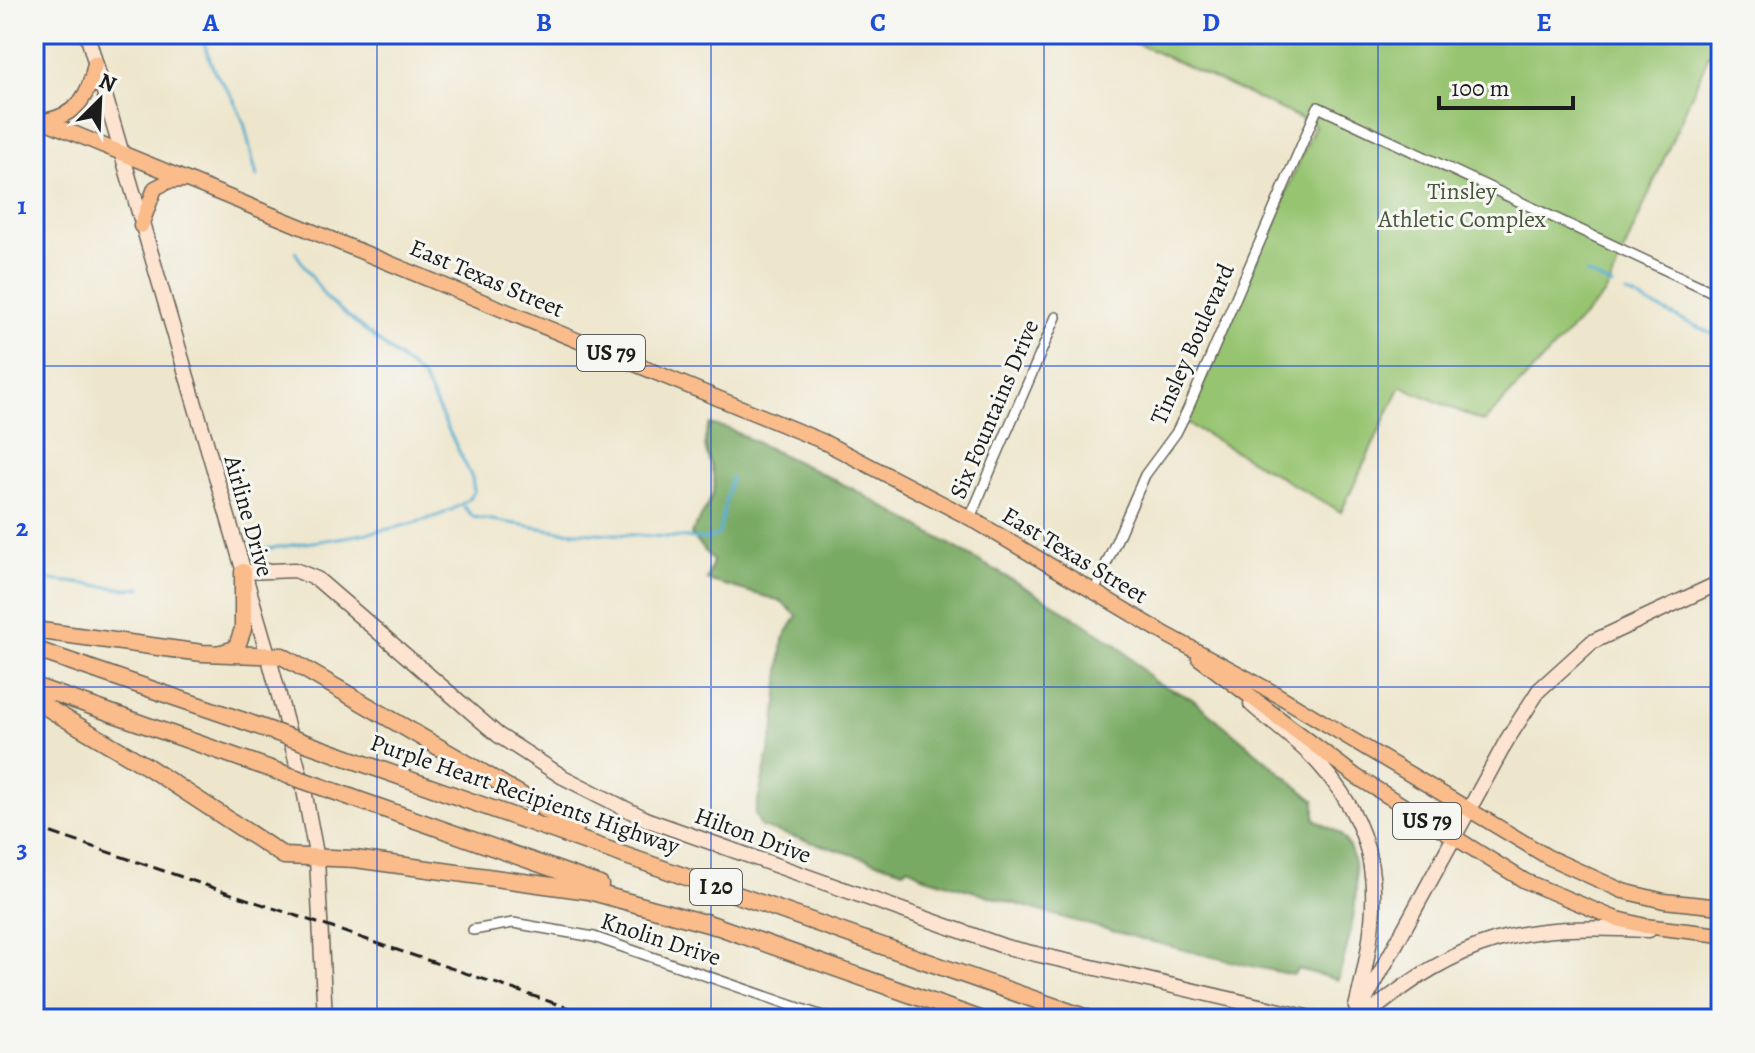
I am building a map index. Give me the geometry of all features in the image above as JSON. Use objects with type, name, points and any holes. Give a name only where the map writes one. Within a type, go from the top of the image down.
[{"type":"highway","points":[[202,653],[230,652],[239,644],[243,629],[243,572]]},
{"type":"highway","points":[[34,630],[202,653],[290,659],[551,815],[653,864]]},
{"type":"highway","name":"Purple Heart Recipients Highway","points":[[34,649],[1090,1019]]},
{"type":"highway","name":"I 20","points":[[34,686],[980,1019]]},
{"type":"highway","points":[[34,700],[148,767],[284,856],[355,859],[589,891],[715,926]]},
{"type":"main road","name":"Airline Drive","points":[[87,34],[269,658],[304,790],[317,859],[325,1019]]},
{"type":"main road","points":[[39,119],[63,117],[80,105],[95,63]]},
{"type":"main road","name":"East Texas Street","points":[[39,119],[770,418],[876,467],[1277,695],[1548,857],[1623,891],[1664,901],[1721,907]]},
{"type":"main road","points":[[141,226],[155,188],[169,181],[188,180]]},
{"type":"main road","name":"Hilton Drive","points":[[243,572],[295,570],[317,579],[498,735],[563,777],[659,825],[1006,947],[1315,1019]]},
{"type":"main road","points":[[1354,1019],[1522,714],[1556,671],[1609,632],[1721,582]]},
{"type":"main road","name":"East Texas Street","points":[[1167,635],[1357,777],[1525,881],[1584,908],[1645,926],[1721,935]]},
{"type":"main road","points":[[1209,665],[1319,763],[1350,804],[1364,835],[1376,899],[1372,940],[1354,1019]]},
{"type":"main road","points":[[1362,1019],[1446,958],[1513,935],[1548,928],[1586,927],[1697,933]]},
{"type":"street","name":"Tinsley Boulevard","points":[[1094,592],[1145,475],[1176,433],[1187,411],[1318,107],[1721,296]]},
{"type":"street","name":"Six Fountains Drive","points":[[970,518],[1056,317]]},
{"type":"street","name":"Knolin Drive","points":[[473,930],[513,923],[594,937],[831,1019]]},
{"type":"green space","name":"Tinsley Athletic Complex","points":[[1116,34],[1718,34],[1606,293],[1484,422],[1401,386],[1341,512],[1186,423],[1315,125]]},
{"type":"green space","points":[[710,424],[729,429],[855,490],[1054,604],[1116,644],[1155,682],[1191,698],[1315,801],[1315,819],[1341,835],[1350,849],[1355,866],[1355,906],[1338,980],[1298,969],[1293,975],[1153,942],[922,876],[908,866],[904,870],[761,827],[755,814],[775,724],[783,639],[797,616],[781,601],[707,580],[713,561],[691,534],[710,501],[714,487],[705,447]]},
{"type":"waterway","points":[[201,34],[214,71],[233,98],[244,123],[257,177]]},
{"type":"waterway","points":[[261,550],[411,524],[462,504],[474,491],[472,478],[423,378],[326,298],[295,252]]},
{"type":"waterway","points":[[1586,273],[1612,286]]},
{"type":"waterway","points":[[1626,293],[1721,338]]},
{"type":"waterway","points":[[464,507],[473,517],[559,531],[707,539],[719,534],[731,477]]},
{"type":"waterway","points":[[34,578],[141,588]]},
{"type":"railway","points":[[34,827],[601,1019]]}]
